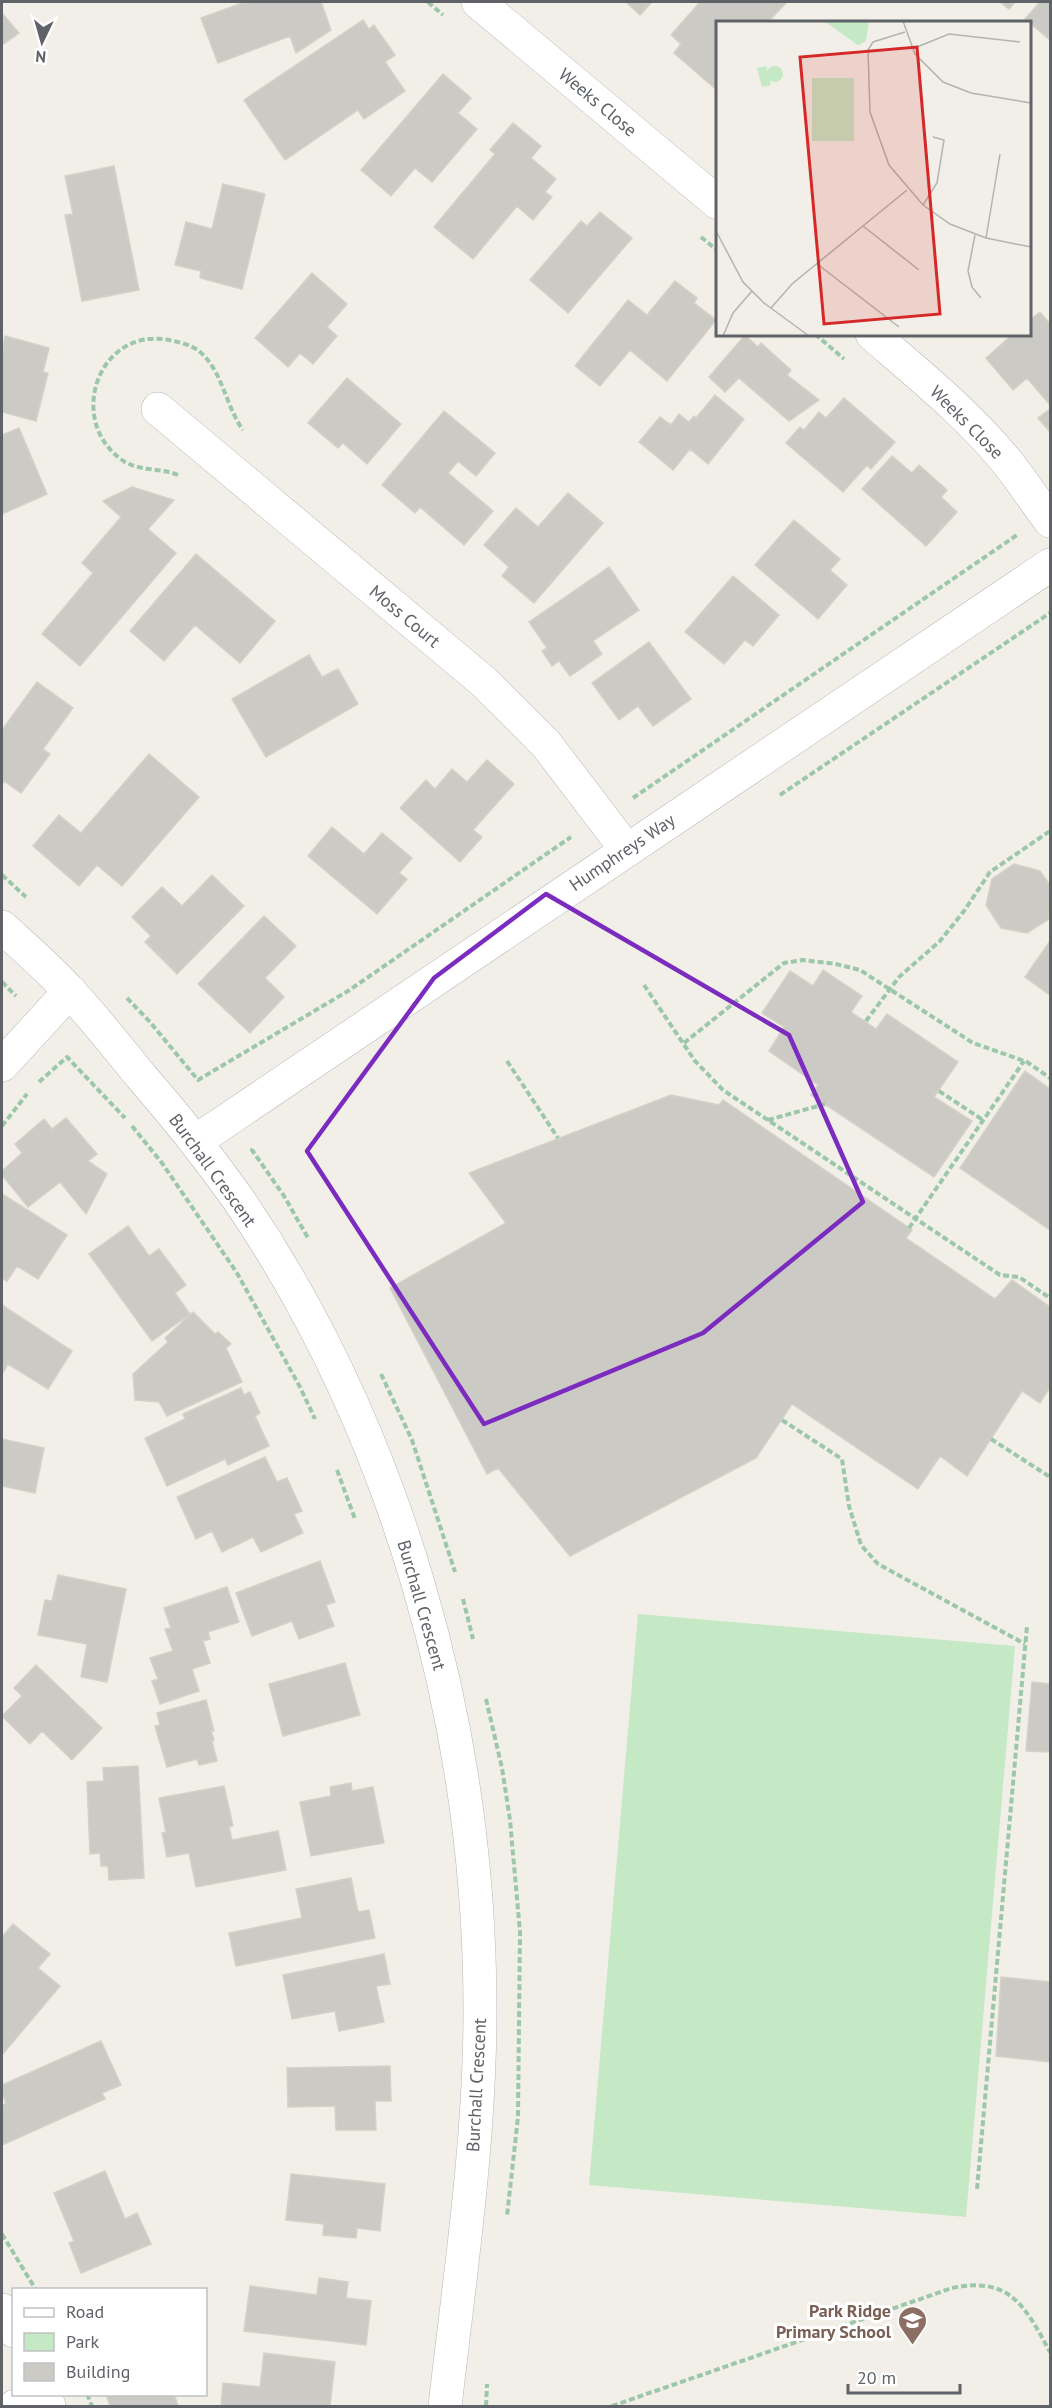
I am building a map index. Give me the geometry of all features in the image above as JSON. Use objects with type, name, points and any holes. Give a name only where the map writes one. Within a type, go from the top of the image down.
[{"type":"street","name":"Weeks Close","points":[[478,2],[716,203]]},
{"type":"street","name":"Weeks Close","points":[[874,336],[981,434],[1006,462],[1050,521]]},
{"type":"street","name":"Moss Court","points":[[158,409],[508,704],[546,744],[626,849]]},
{"type":"street","name":"Humphreys Way","points":[[196,1141],[1050,565]]},
{"type":"street","name":"Burchall Crescent","points":[[2,927],[70,991],[196,1141],[266,1243],[340,1378],[372,1453],[404,1540],[432,1633],[454,1729],[473,1862],[480,2011],[478,2087],[445,2406]]},
{"type":"street","points":[[2,1065],[70,991]]},
{"type":"street","points":[[2,2310],[12,2328]]},
{"type":"street","points":[[15,2406],[40,2396]]},
{"type":"path","points":[[816,336],[846,362]]},
{"type":"path","points":[[631,800],[1017,536],[1011,528]]},
{"type":"path","points":[[866,1021],[890,989],[918,958],[940,941],[964,911],[990,872],[1050,831]]},
{"type":"path","points":[[198,1080],[348,991],[572,836]]},
{"type":"path","points":[[684,1043],[784,963],[802,960],[836,964],[860,970],[973,1043],[1024,1061],[1050,1078]]},
{"type":"path","points":[[2,982],[17,996]]},
{"type":"path","points":[[644,985],[695,1061],[723,1090],[1000,1275],[1019,1277],[1050,1298]]},
{"type":"path","points":[[37,1084],[67,1057],[133,1127],[162,1163],[237,1274],[300,1387],[320,1430]]},
{"type":"path","points":[[507,1061],[558,1138]]},
{"type":"path","points":[[909,1228],[1024,1061]]},
{"type":"path","points":[[2,1126],[29,1091]]},
{"type":"path","points":[[939,1091],[983,1120]]},
{"type":"path","points":[[768,1120],[825,1104]]},
{"type":"path","points":[[782,1420],[842,1459],[849,1506],[861,1545],[878,1564],[1025,1645]]},
{"type":"path","points":[[991,1439],[1049,1474]]},
{"type":"path","points":[[336,1468],[358,1525]]},
{"type":"path","points":[[977,2189],[1027,1626]]},
{"type":"path","points":[[2,2234],[35,2288]]},
{"type":"path","points":[[612,2406],[952,2288],[969,2285],[999,2288],[1016,2298],[1034,2322],[1050,2352]]},
{"type":"highlighted area","points":[[546,894],[789,1035],[863,1202],[703,1333],[484,1424],[307,1151],[434,978]]},
{"type":"green space","points":[[638,1614],[1015,1646],[966,2217],[589,2185]]},
{"type":"building","points":[[245,2],[321,2],[331,30],[296,53],[290,36],[218,63],[201,18]]},
{"type":"building","points":[[626,2],[652,2],[640,15]]},
{"type":"building","points":[[700,2],[787,2],[769,21],[716,21],[716,89],[674,53],[681,44],[671,35]]},
{"type":"building","points":[[1000,2],[1015,2],[1009,9]]},
{"type":"building","points":[[1040,2],[1050,2],[1050,40],[1031,24],[1031,21],[1025,19]]},
{"type":"building","points":[[2,13],[19,33],[2,45]]},
{"type":"building","points":[[363,20],[369,29],[374,25],[395,55],[385,62],[405,91],[364,119],[358,110],[285,160],[244,100]]},
{"type":"building","points":[[443,74],[471,98],[458,113],[477,129],[432,182],[415,168],[391,196],[361,170]]},
{"type":"building","points":[[513,123],[541,146],[531,158],[556,179],[545,192],[552,197],[533,220],[517,206],[473,259],[434,227],[495,154],[490,150]]},
{"type":"building","points":[[114,166],[139,290],[82,301],[65,215],[73,214],[65,176]]},
{"type":"building","points":[[223,184],[265,194],[242,289],[200,278],[201,271],[175,265],[186,222],[212,229]]},
{"type":"building","points":[[600,212],[632,238],[568,313],[530,280],[581,221],[587,226]]},
{"type":"building","points":[[312,273],[347,304],[327,327],[337,336],[313,364],[300,353],[288,367],[255,338]]},
{"type":"building","points":[[675,281],[697,298],[694,303],[716,320],[667,381],[630,350],[600,386],[575,366],[628,300],[647,315]]},
{"type":"building","points":[[1040,312],[1050,324],[1050,405],[1027,378],[1013,390],[986,358],[1011,336],[1031,336],[1031,319]]},
{"type":"building","points":[[5,336],[49,348],[43,372],[48,373],[36,421],[2,412],[2,351]]},
{"type":"building","points":[[746,336],[758,347],[761,343],[791,370],[787,375],[819,400],[789,421],[739,378],[725,392],[709,377]]},
{"type":"building","points":[[347,378],[401,424],[367,464],[343,443],[338,448],[308,423]]},
{"type":"building","points":[[715,395],[744,419],[708,464],[690,449],[673,470],[639,442],[660,417],[671,425],[679,414],[689,422],[694,416],[696,418]]},
{"type":"building","points":[[844,398],[895,442],[871,469],[867,465],[843,492],[786,443],[800,427],[804,430],[819,412],[826,418]]},
{"type":"building","points":[[1050,409],[1050,432],[1038,418]]},
{"type":"building","points":[[444,411],[495,453],[476,476],[458,461],[448,473],[493,511],[464,545],[420,507],[415,513],[382,485]]},
{"type":"building","points":[[19,428],[47,494],[2,514],[2,435]]},
{"type":"building","points":[[892,456],[912,473],[919,465],[947,490],[941,497],[957,512],[926,546],[862,489]]},
{"type":"building","points":[[132,487],[174,500],[148,529],[176,553],[80,666],[42,634],[93,573],[82,563],[121,517],[103,501]]},
{"type":"building","points":[[568,493],[603,523],[534,603],[502,576],[509,567],[484,545],[516,508],[538,527]]},
{"type":"building","points":[[794,520],[840,559],[830,570],[847,585],[818,619],[755,565]]},
{"type":"building","points":[[196,554],[275,621],[240,663],[195,625],[164,661],[130,631]]},
{"type":"building","points":[[609,567],[639,610],[593,641],[602,654],[570,676],[559,661],[552,666],[542,651],[547,648],[529,622]]},
{"type":"building","points":[[733,576],[779,615],[753,646],[745,640],[724,664],[685,632]]},
{"type":"building","points":[[649,642],[691,699],[653,726],[638,706],[619,720],[592,683]]},
{"type":"building","points":[[309,655],[322,677],[338,669],[358,704],[266,757],[232,699]]},
{"type":"building","points":[[37,682],[73,708],[43,749],[50,754],[21,793],[4,781],[2,784],[2,730]]},
{"type":"building","points":[[149,754],[199,797],[122,886],[97,865],[79,886],[33,846],[59,815],[81,833]]},
{"type":"building","points":[[487,760],[514,784],[473,830],[482,837],[460,862],[400,808],[426,780],[435,789],[452,769],[467,782]]},
{"type":"building","points":[[332,827],[364,854],[382,833],[412,858],[399,873],[407,879],[377,914],[308,856]]},
{"type":"building","points":[[1014,864],[1040,871],[1050,885],[1049,919],[1027,933],[1001,928],[986,905],[992,879]]},
{"type":"building","points":[[212,875],[244,906],[177,974],[145,942],[151,936],[132,917],[162,887],[182,906]]},
{"type":"building","points":[[264,916],[296,946],[265,978],[284,997],[250,1033],[198,984]]},
{"type":"building","points":[[1050,941],[1050,995],[1025,977]]},
{"type":"building","points":[[823,970],[862,996],[851,1012],[876,1029],[887,1014],[958,1062],[934,1097],[972,1121],[934,1177],[811,1095],[818,1085],[769,1051],[784,1027],[762,1013],[790,971],[813,986]]},
{"type":"building","points":[[1025,1071],[1050,1089],[1050,1230],[960,1168]]},
{"type":"building","points":[[671,1095],[719,1105],[723,1100],[912,1230],[906,1238],[995,1299],[1012,1280],[1050,1307],[1050,1387],[1040,1403],[1022,1391],[967,1476],[940,1456],[918,1489],[792,1404],[756,1458],[570,1556],[498,1468],[487,1474],[390,1288],[506,1223],[469,1173]]},
{"type":"building","points":[[66,1118],[97,1154],[88,1161],[107,1174],[86,1214],[60,1182],[28,1207],[2,1175],[2,1171],[22,1153],[15,1144],[44,1119],[52,1129]]},
{"type":"building","points":[[2,1194],[67,1235],[38,1279],[17,1266],[7,1281],[2,1278]]},
{"type":"building","points":[[128,1226],[149,1256],[159,1249],[186,1285],[175,1293],[190,1314],[152,1341],[89,1254]]},
{"type":"building","points":[[2,1305],[72,1351],[48,1389],[8,1364],[2,1374]]},
{"type":"building","points":[[193,1312],[215,1334],[218,1332],[231,1344],[226,1348],[242,1382],[167,1416],[159,1402],[135,1400],[133,1374],[168,1342],[165,1338]]},
{"type":"building","points":[[241,1388],[244,1395],[250,1392],[260,1413],[255,1416],[269,1446],[228,1465],[225,1459],[167,1486],[145,1438],[185,1419],[183,1414]]},
{"type":"building","points":[[2,1439],[44,1448],[35,1493],[2,1486]]},
{"type":"building","points":[[265,1457],[277,1482],[287,1478],[302,1511],[294,1514],[303,1533],[261,1552],[253,1537],[222,1552],[212,1531],[196,1539],[177,1497]]},
{"type":"building","points":[[320,1561],[335,1602],[326,1605],[334,1626],[299,1639],[292,1621],[252,1636],[236,1593]]},
{"type":"building","points":[[58,1575],[126,1589],[107,1682],[81,1677],[87,1644],[38,1635],[45,1600],[52,1601]]},
{"type":"building","points":[[227,1587],[239,1622],[208,1632],[210,1639],[203,1641],[210,1663],[192,1669],[199,1691],[160,1704],[152,1681],[158,1679],[150,1658],[173,1651],[165,1629],[171,1628],[164,1608]]},
{"type":"building","points":[[345,1663],[360,1715],[283,1736],[269,1684]]},
{"type":"building","points":[[36,1665],[102,1728],[72,1760],[42,1731],[30,1744],[2,1716],[22,1696],[14,1688]]},
{"type":"building","points":[[1032,1682],[1050,1684],[1050,1752],[1026,1751]]},
{"type":"building","points":[[206,1700],[214,1731],[211,1731],[217,1761],[199,1765],[197,1759],[167,1767],[155,1726],[160,1725],[157,1713]]},
{"type":"building","points":[[138,1766],[144,1878],[109,1880],[108,1866],[101,1866],[100,1853],[90,1854],[87,1782],[104,1781],[103,1768]]},
{"type":"building","points":[[351,1783],[352,1791],[373,1787],[384,1843],[311,1856],[300,1802],[331,1796],[330,1787]]},
{"type":"building","points":[[224,1786],[233,1826],[229,1827],[232,1840],[278,1831],[286,1870],[196,1887],[189,1853],[167,1857],[162,1833],[166,1832],[159,1798]]},
{"type":"building","points":[[351,1878],[358,1912],[369,1910],[375,1938],[236,1966],[229,1933],[302,1918],[296,1889]]},
{"type":"building","points":[[13,1924],[50,1954],[38,1968],[60,1986],[2,2055],[2,1937]]},
{"type":"building","points":[[384,1954],[390,1984],[376,1986],[384,2022],[339,2031],[335,2011],[292,2019],[283,1975]]},
{"type":"building","points":[[1001,1977],[1050,1982],[1050,2062],[996,2056]]},
{"type":"building","points":[[101,2041],[121,2085],[102,2093],[105,2099],[2,2145],[2,2106],[6,2103],[2,2085]]},
{"type":"building","points":[[390,2066],[391,2101],[375,2101],[376,2130],[336,2130],[335,2106],[288,2107],[287,2068]]},
{"type":"building","points":[[105,2171],[125,2219],[137,2213],[151,2244],[81,2273],[69,2243],[74,2241],[54,2193]]},
{"type":"building","points":[[291,2174],[385,2184],[380,2231],[357,2228],[356,2238],[323,2235],[324,2224],[286,2220]]},
{"type":"building","points":[[319,2278],[348,2282],[346,2298],[371,2301],[366,2345],[244,2331],[250,2286],[317,2295]]},
{"type":"building","points":[[264,2353],[335,2362],[330,2406],[221,2406],[223,2383],[260,2387]]},
{"type":"building","points":[[107,2396],[175,2396],[178,2406],[110,2406]]},
{"type":"place","name":"Park Ridge Primary School","points":[[912,2346]]}]
